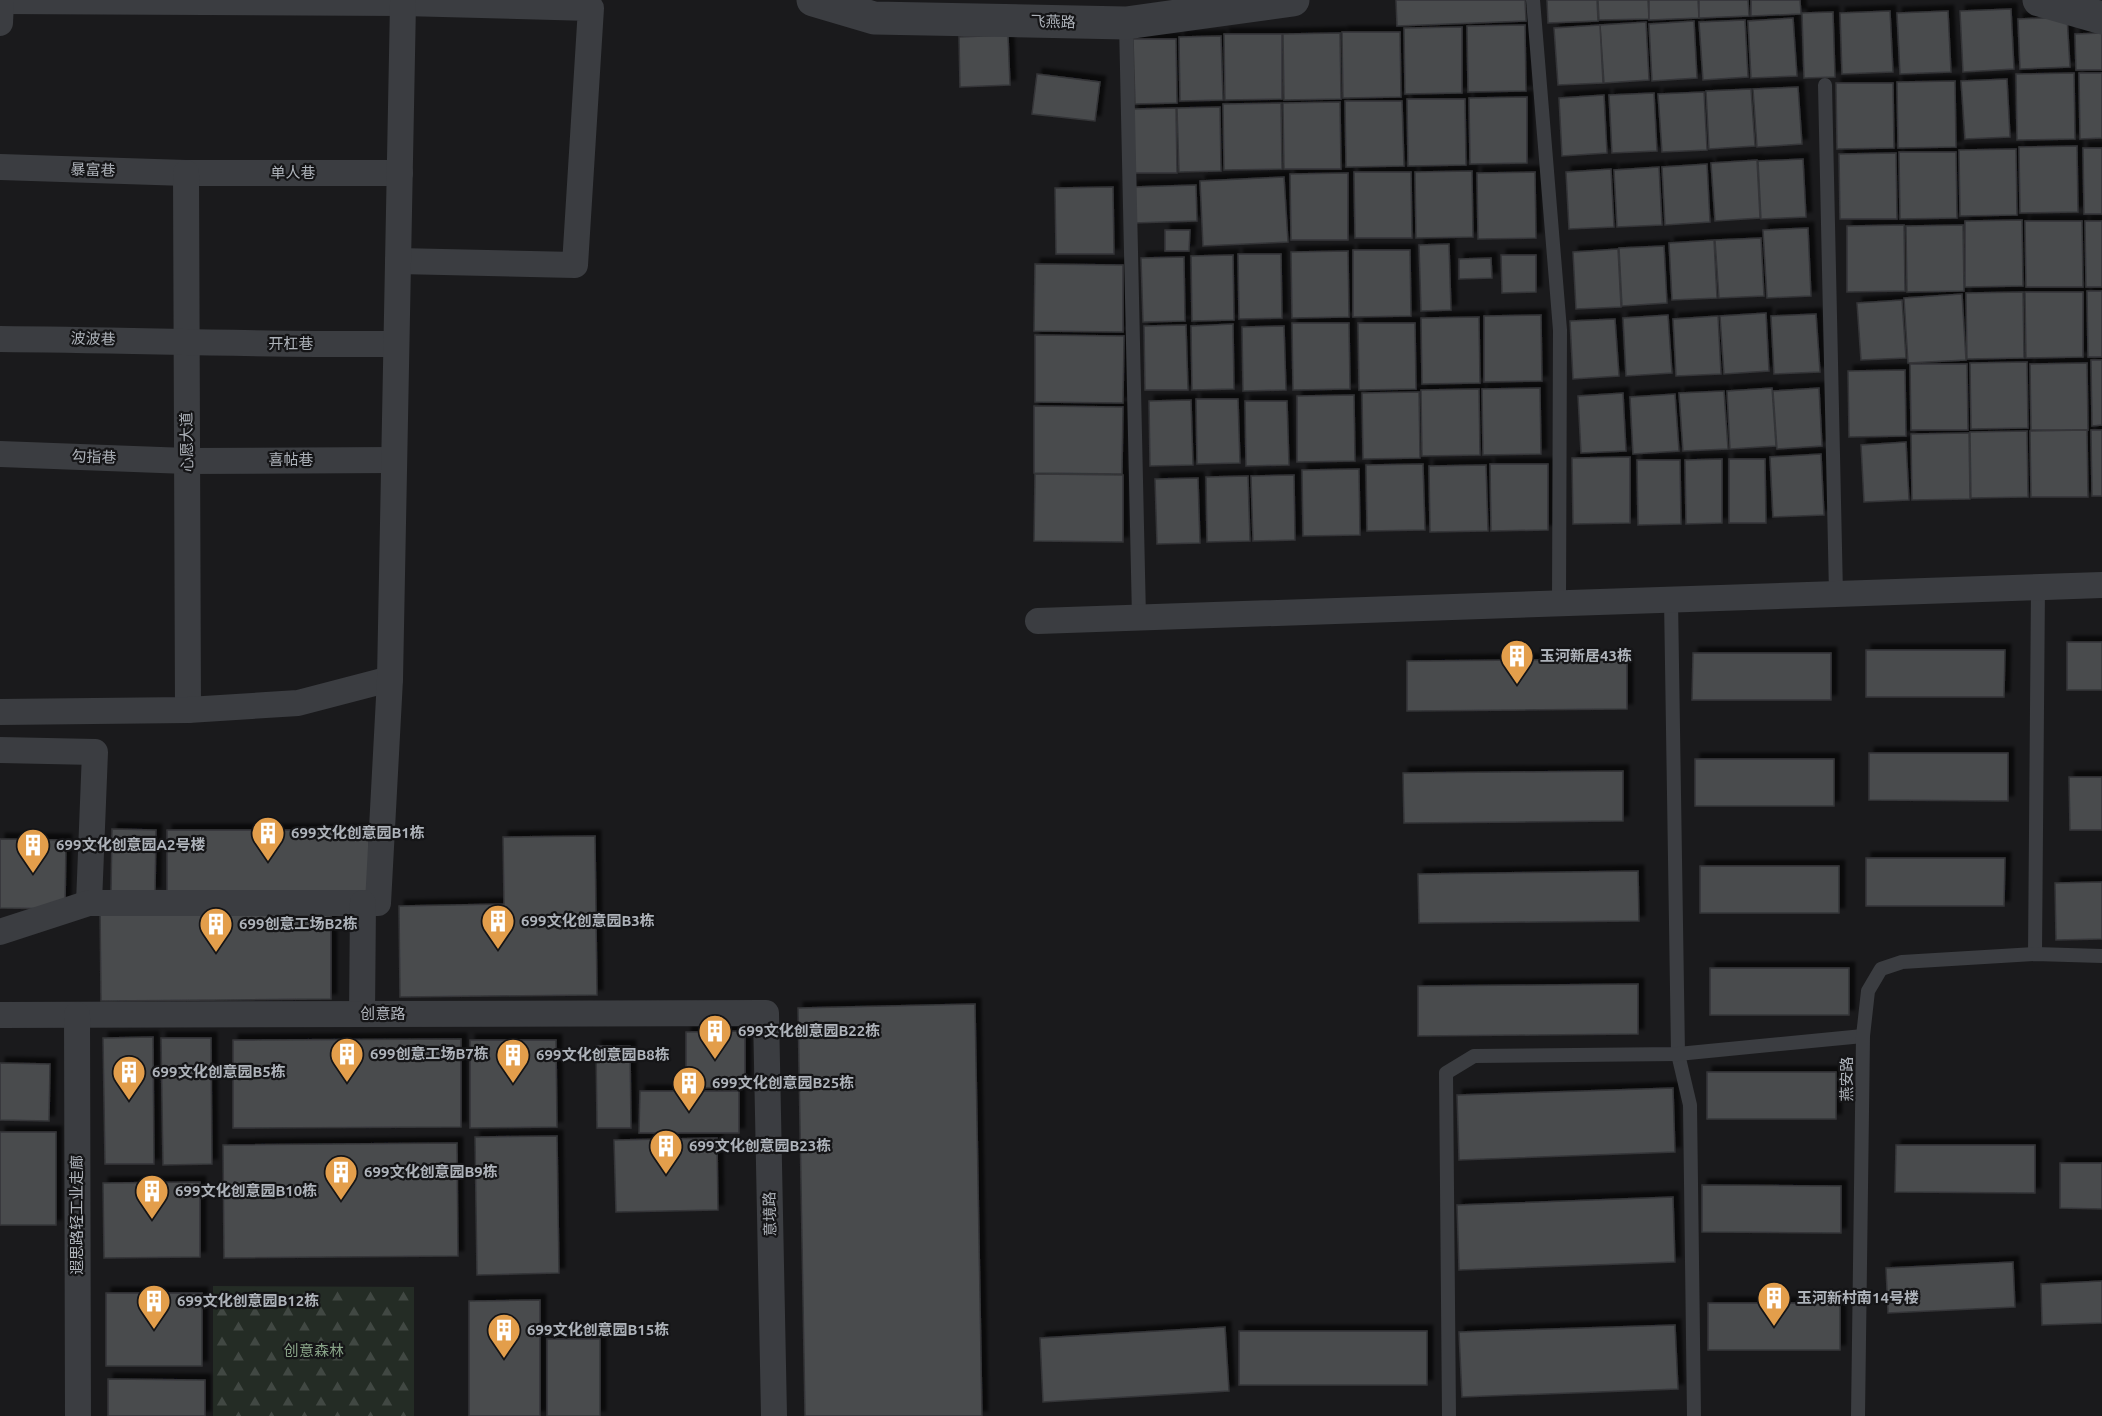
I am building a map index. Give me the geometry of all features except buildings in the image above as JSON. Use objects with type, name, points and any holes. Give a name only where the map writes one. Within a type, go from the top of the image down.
[{"type":"street","name":"飞燕路","points":[[813,0],[874,18],[1126,23],[1293,0]]},
{"type":"street","points":[[2039,0],[2102,18]]},
{"type":"street","points":[[0,23],[0,1],[403,3],[591,8],[575,265],[398,261]]},
{"type":"street","points":[[0,932],[89,903],[378,903],[390,679],[403,3]]},
{"type":"street","name":"暴富巷","points":[[0,167],[186,173]]},
{"type":"street","name":"单人巷","points":[[186,173],[400,173]]},
{"type":"street","name":"心愿大道","points":[[186,173],[188,710]]},
{"type":"street","name":"波波巷","points":[[0,339],[186,340]]},
{"type":"street","name":"开杠巷","points":[[186,340],[276,345],[396,344]]},
{"type":"street","name":"勾指巷","points":[[0,454],[188,461]]},
{"type":"street","name":"喜帖巷","points":[[188,461],[394,459]]},
{"type":"street","points":[[1038,621],[2102,585]]},
{"type":"street","points":[[0,712],[188,710],[298,703],[390,679]]},
{"type":"street","points":[[0,750],[95,752],[89,903]]},
{"type":"street","points":[[362,1014],[363,903]]},
{"type":"street","name":"创意路","points":[[0,1015],[766,1013]]},
{"type":"street","name":"意境路","points":[[766,1013],[774,1416]]},
{"type":"street","name":"遐思路轻工业走廊","points":[[77,1014],[78,1416]]},
{"type":"lane","points":[[1533,0],[1560,330],[1559,603]]},
{"type":"lane","points":[[1126,23],[1139,618]]},
{"type":"lane","points":[[1825,85],[1836,594]]},
{"type":"lane","points":[[2035,954],[2038,586]]},
{"type":"lane","points":[[1671,599],[1678,1054],[1690,1105],[1694,1416]]},
{"type":"lane","name":"燕安路","points":[[1858,1416],[1863,1035],[1868,991],[1881,969],[1902,962],[2035,954],[2102,956]]},
{"type":"lane","points":[[1449,1416],[1446,1073],[1474,1056],[1678,1054],[1863,1035]]},
{"type":"green space","name":"创意森林","points":[[213,1286],[414,1287],[414,1416],[213,1416]]},
{"type":"place","name":"玉河新居43栋","points":[[1517,685]]},
{"type":"place","name":"699文化创意园B1栋","points":[[268,862]]},
{"type":"place","name":"699文化创意园A2号楼","points":[[33,874]]},
{"type":"place","name":"699文化创意园B3栋","points":[[498,950]]},
{"type":"place","name":"699创意工场B2栋","points":[[216,953]]},
{"type":"place","name":"699文化创意园B22栋","points":[[715,1060]]},
{"type":"place","name":"699创意工场B7栋","points":[[347,1083]]},
{"type":"place","name":"699文化创意园B8栋","points":[[513,1084]]},
{"type":"place","name":"699文化创意园B5栋","points":[[129,1101]]},
{"type":"place","name":"699文化创意园B25栋","points":[[689,1112]]},
{"type":"place","name":"699文化创意园B23栋","points":[[666,1175]]},
{"type":"place","name":"699文化创意园B9栋","points":[[341,1201]]},
{"type":"place","name":"699文化创意园B10栋","points":[[152,1220]]},
{"type":"place","name":"玉河新村南14号楼","points":[[1774,1327]]},
{"type":"place","name":"699文化创意园B12栋","points":[[154,1330]]},
{"type":"place","name":"699文化创意园B15栋","points":[[504,1359]]}]
